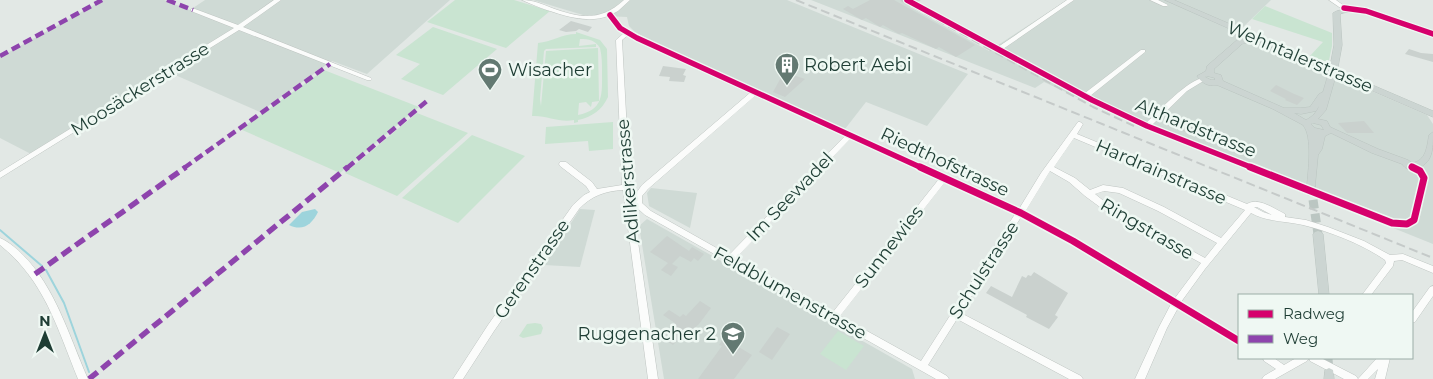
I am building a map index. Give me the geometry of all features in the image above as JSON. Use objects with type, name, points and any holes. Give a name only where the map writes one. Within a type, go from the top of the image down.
[{"type":"main road","name":"Wehntalerstrasse","points":[[1166,3],[1228,26],[1433,114]]},
{"type":"main road","points":[[1310,123],[1322,110],[1328,93],[1338,45],[1336,13],[1344,8],[1366,11],[1433,34]]},
{"type":"main road","points":[[1228,26],[1239,35],[1240,42]]},
{"type":"main road","points":[[1210,73],[1210,68],[1240,42],[1259,39]]},
{"type":"main road","points":[[1218,82],[1220,80],[1218,77],[1210,73],[1201,76],[1211,83],[1218,82],[1375,151],[1398,163],[1412,167],[1426,162],[1433,135]]},
{"type":"main road","points":[[1280,109],[1308,111],[1315,107],[1322,96],[1328,93]]},
{"type":"main road","points":[[1411,105],[1433,122]]},
{"type":"main road","points":[[1420,109],[1433,109]]},
{"type":"main road","points":[[1314,154],[1318,149],[1325,129],[1322,110]]},
{"type":"main road","points":[[1310,123],[1314,154],[1311,186]]},
{"type":"main road","points":[[1318,234],[1324,294]]},
{"type":"street","name":"Moosäckerstrasse","points":[[0,176],[238,28],[278,0]]},
{"type":"street","points":[[524,0],[584,18],[596,19],[616,12],[627,0]]},
{"type":"street","name":"Althardstrasse","points":[[907,0],[1086,96],[1147,126],[1400,225],[1414,220],[1422,183],[1412,167]]},
{"type":"street","points":[[999,49],[1071,0]]},
{"type":"street","points":[[1153,0],[1166,3]]},
{"type":"street","points":[[1332,0],[1344,8]]},
{"type":"street","points":[[193,10],[369,79]]},
{"type":"street","points":[[610,15],[627,33]]},
{"type":"street","name":"Riedthofstrasse","points":[[627,33],[1021,213],[1073,241],[1238,340]]},
{"type":"street","name":"Adlikerstrasse","points":[[627,33],[619,40],[618,54],[626,187],[653,379]]},
{"type":"street","points":[[1086,96],[1142,51]]},
{"type":"street","points":[[1147,126],[1185,90],[1203,79]]},
{"type":"street","name":"Feldblumenstrasse","points":[[754,92],[645,187],[638,196],[638,204],[648,213],[944,379]]},
{"type":"street","name":"Schulstrasse","points":[[922,367],[1080,124]]},
{"type":"street","name":"Im Seewadel","points":[[730,259],[850,135]]},
{"type":"street","name":"Hardrainstrasse","points":[[1073,135],[1262,215],[1286,218],[1325,229],[1389,258],[1403,257],[1433,270]]},
{"type":"street","points":[[562,164],[594,191],[626,187]]},
{"type":"street","name":"Ringstrasse","points":[[1050,168],[1072,180],[1107,208],[1206,262]]},
{"type":"street","name":"Sunnewies","points":[[834,317],[944,178]]},
{"type":"street","name":"Ringstrasse","points":[[1088,194],[1103,188],[1120,190],[1162,209],[1223,243]]},
{"type":"street","name":"Gerenstrasse","points":[[458,379],[556,233],[584,198],[594,191]]},
{"type":"street","points":[[1140,379],[1176,303],[1206,262],[1250,209]]},
{"type":"street","points":[[0,241],[39,279],[54,306],[83,379]]},
{"type":"street","points":[[1367,294],[1390,264],[1389,258]]},
{"type":"street","points":[[1413,318],[1433,289]]},
{"type":"street","points":[[956,314],[1078,379]]},
{"type":"street","points":[[1268,359],[1284,370]]},
{"type":"street","points":[[1267,379],[1302,359]]},
{"type":"street","points":[[1315,359],[1353,379]]},
{"type":"street","points":[[1362,379],[1383,359]]},
{"type":"street","points":[[1380,379],[1384,359]]},
{"type":"shaded area","points":[[103,0],[164,0],[190,10],[205,0],[450,0],[367,74],[332,61],[260,112],[166,71],[31,154],[0,138],[0,57]]},
{"type":"shaded area","points":[[533,0],[787,0],[968,74],[927,126],[866,102],[845,129],[674,52],[635,32],[629,26],[627,17],[583,15]]},
{"type":"shaded area","points":[[811,0],[921,0],[910,7],[989,51],[1067,0],[1271,0],[1237,33],[1427,115],[1433,124],[1433,244],[1142,127],[1044,82],[1035,88]]},
{"type":"shaded area","points":[[651,188],[697,193],[690,228],[649,206],[647,193]]},
{"type":"shaded area","points":[[580,209],[595,210],[580,267],[544,265]]},
{"type":"shaded area","points":[[647,219],[912,369],[915,379],[664,379],[639,226]]},
{"type":"green space","points":[[455,0],[514,0],[550,11],[506,48],[427,22]]},
{"type":"green space","points":[[1265,6],[1332,33],[1332,46],[1328,65],[1309,57],[1323,42],[1252,19]]},
{"type":"green space","points":[[433,27],[497,49],[443,95],[401,79],[420,64],[396,55]]},
{"type":"green space","points":[[576,32],[600,40],[607,49],[608,97],[606,102],[596,112],[574,123],[574,120],[532,116],[538,43],[576,34]],"holes":[[[580,39],[594,42],[598,45],[601,51],[602,87],[600,100],[593,109],[578,115],[579,103],[586,102],[591,107],[592,102],[599,101],[598,48],[546,51],[541,106],[544,51],[546,49],[596,47],[596,44],[579,46]]]},
{"type":"green space","points":[[324,70],[419,107],[340,173],[240,129]]},
{"type":"green space","points":[[417,113],[468,133],[397,196],[345,173]]},
{"type":"green space","points":[[613,122],[613,149],[589,151],[588,141],[545,144],[546,127]]},
{"type":"green space","points":[[472,135],[525,156],[458,223],[402,198]]},
{"type":"green space","points":[[527,324],[541,324],[543,328],[541,334],[523,338],[519,336]]},
{"type":"green space","points":[[838,331],[864,346],[846,370],[820,354]]},
{"type":"water","points":[[315,209],[318,212],[306,226],[299,228],[289,225],[302,212]]},
{"type":"building","points":[[870,0],[894,0],[975,45],[956,57],[939,47],[936,49],[902,33],[899,34],[883,25],[880,27],[866,18],[862,20],[843,9],[848,6],[853,9]]},
{"type":"building","points":[[571,21],[592,27],[588,32],[579,29],[566,32],[559,30]]},
{"type":"building","points":[[1409,49],[1433,54],[1433,62],[1405,54]]},
{"type":"building","points":[[663,66],[686,69],[683,75],[686,76],[684,82],[669,81],[670,77],[659,76]]},
{"type":"building","name":"Robert Aebi","points":[[784,72],[805,79],[785,97],[773,92]]},
{"type":"building","points":[[1276,85],[1304,98],[1297,105],[1285,100],[1270,91]]},
{"type":"building","points":[[1173,114],[1202,125],[1196,136],[1167,125]]},
{"type":"building","points":[[1364,121],[1374,133],[1347,133],[1338,123]]},
{"type":"building","points":[[667,236],[689,251],[692,247],[704,254],[698,261],[694,258],[691,262],[680,256],[672,264],[678,267],[671,276],[661,270],[668,263],[650,252]]},
{"type":"building","points":[[1034,272],[1068,293],[1055,315],[1058,317],[1049,329],[986,293],[991,286],[1012,297],[1022,276],[1026,278]]},
{"type":"building","points":[[700,301],[711,308],[699,324],[673,345],[667,341],[674,333],[669,329],[675,323],[663,315],[669,310],[680,317],[683,314],[686,316]]},
{"type":"building","points":[[777,327],[790,334],[772,360],[759,352]]},
{"type":"building","name":"Ruggenacher 2","points":[[728,331],[743,338],[737,346],[752,355],[734,379],[698,379],[722,346],[719,345]]},
{"type":"waterway","points":[[0,230],[42,266]]},
{"type":"waterway","points":[[46,270],[64,303],[89,372]]},
{"type":"tunnel","points":[[1311,186],[1318,234]]},
{"type":"tunnel","points":[[1328,359],[1329,373]]},
{"type":"railway","points":[[796,0],[1433,258]]},
{"type":"railway","points":[[901,0],[1093,107],[1134,126]]},
{"type":"marked path","points":[[0,56],[102,0]]},
{"type":"marked path","points":[[167,0],[193,10]]},
{"type":"marked path","points":[[35,274],[330,64]]},
{"type":"marked path","points":[[89,379],[280,224],[427,101]]},
{"type":"cycle path","points":[[907,0],[1092,100],[1147,126],[1392,223],[1407,224],[1414,220],[1424,178],[1420,171],[1412,167]]},
{"type":"cycle path","points":[[1344,8],[1366,11],[1433,34]]},
{"type":"cycle path","points":[[610,15],[620,28],[637,38],[1021,213],[1073,241],[1238,340]]},
{"type":"place","name":"Robert Aebi","points":[[787,86]]},
{"type":"place","name":"Wisacher","points":[[490,91]]},
{"type":"place","name":"Ruggenacher 2","points":[[733,355]]}]
